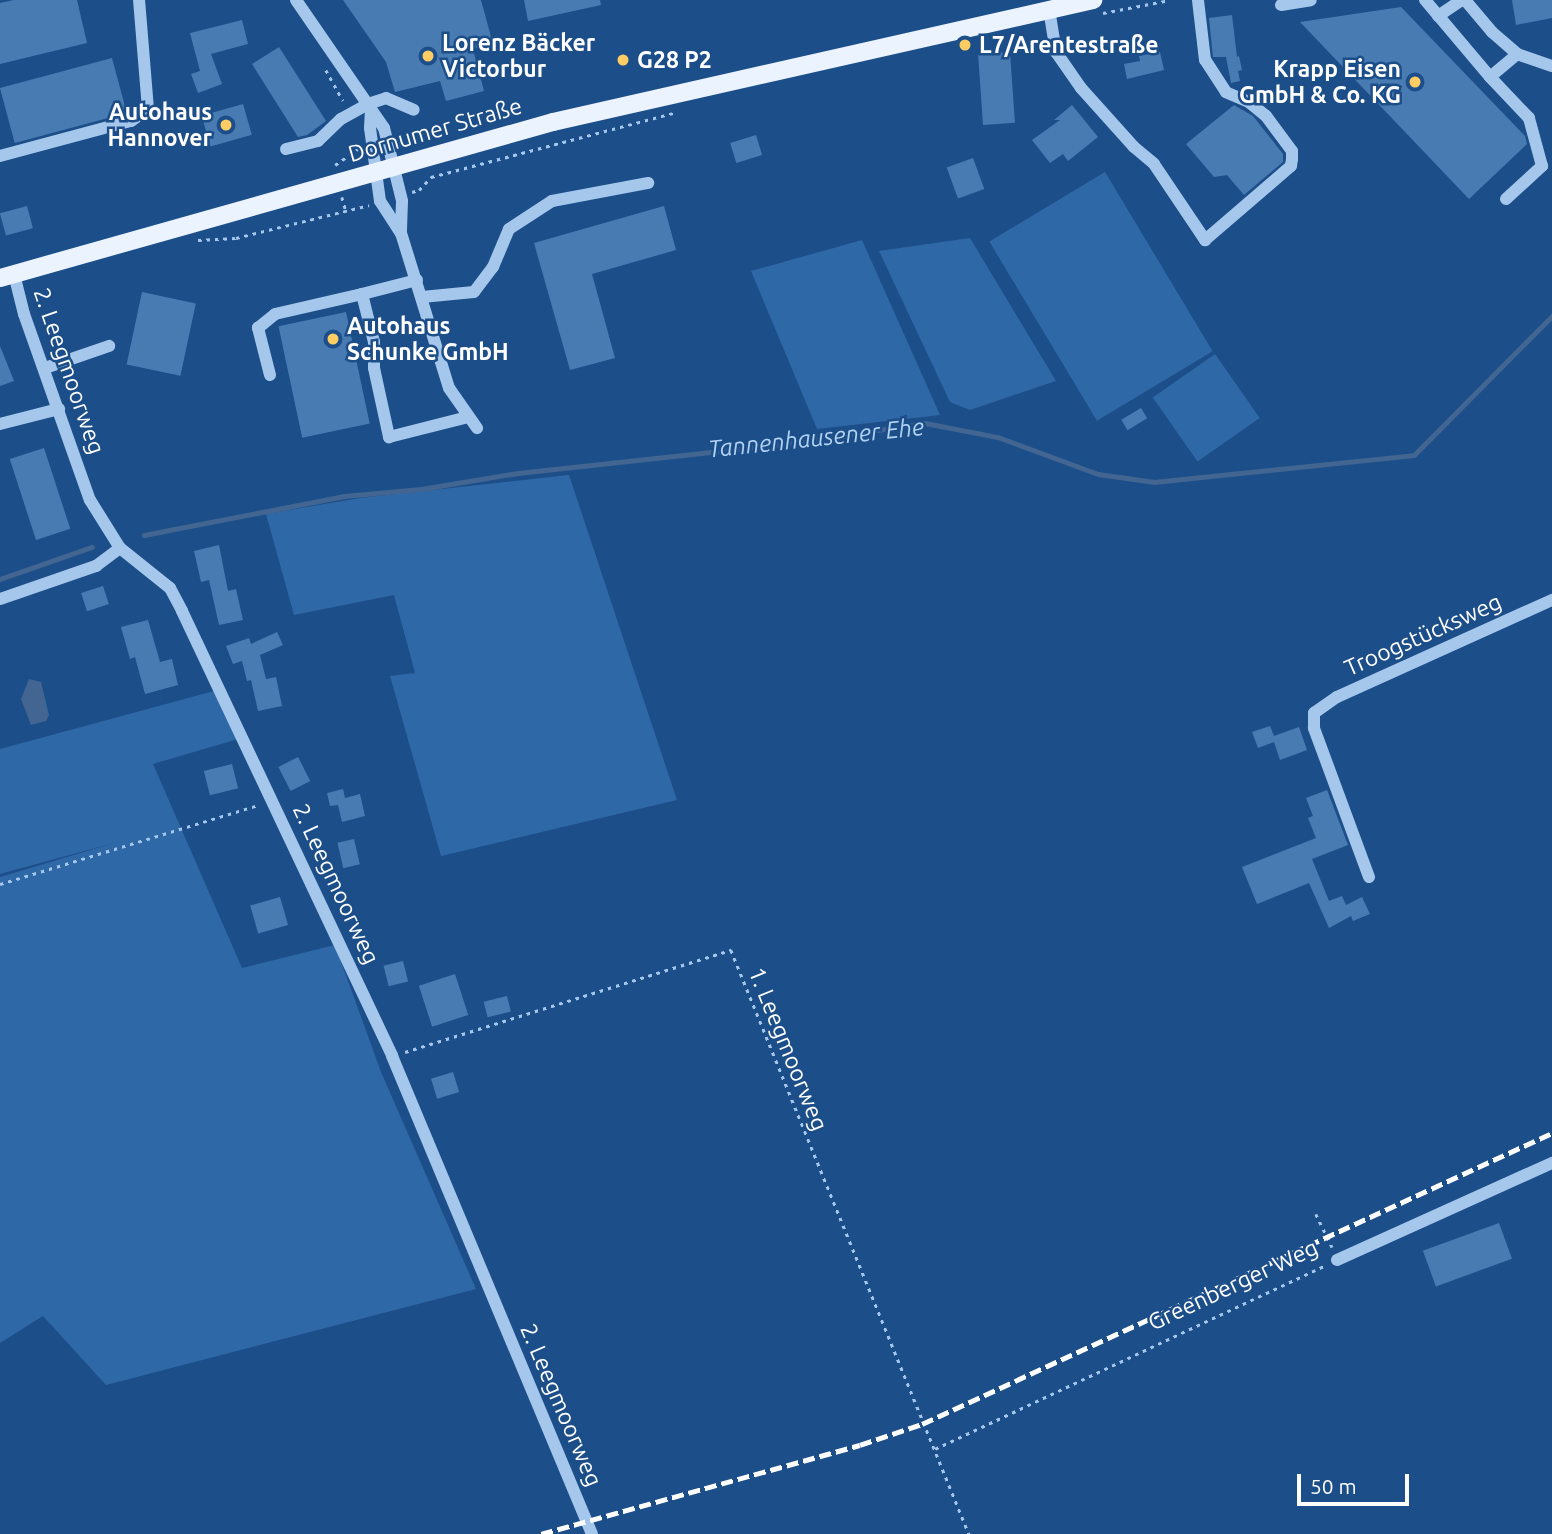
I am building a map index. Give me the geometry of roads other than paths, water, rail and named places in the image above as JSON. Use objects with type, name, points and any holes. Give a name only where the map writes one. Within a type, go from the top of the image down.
[{"type":"main road","name":"Dornumer Straße","points":[[7,276],[576,116],[1093,0]]},
{"type":"street","points":[[0,156],[131,121],[148,109],[139,0]]},
{"type":"street","points":[[296,0],[370,107],[370,128],[385,171],[402,201],[401,233]]},
{"type":"street","points":[[1049,9],[1056,52],[1080,88],[1134,147],[1154,163],[1205,240],[1291,166],[1292,151],[1266,116],[1249,102],[1226,92],[1205,60],[1198,0]]},
{"type":"street","points":[[1281,5],[1311,0]]},
{"type":"street","points":[[1425,0],[1490,78],[1529,118],[1542,166],[1506,199]]},
{"type":"street","points":[[1438,16],[1463,0],[1492,32],[1517,54],[1552,66]]},
{"type":"street","points":[[1490,78],[1517,54]]},
{"type":"street","points":[[286,149],[318,141],[350,114],[386,98],[414,110]]},
{"type":"street","points":[[385,171],[380,201],[401,233],[449,388],[477,428]]},
{"type":"street","points":[[422,296],[474,292],[493,267],[509,229],[552,201],[648,183]]},
{"type":"street","name":"2. Leegmoorweg","points":[[7,276],[45,368],[90,500],[120,548],[170,588],[274,800],[392,1056],[592,1534]]},
{"type":"street","points":[[270,375],[258,328],[275,314],[417,279]]},
{"type":"street","points":[[362,294],[374,342],[373,369],[389,437],[468,417]]},
{"type":"street","points":[[45,368],[109,346]]},
{"type":"street","points":[[0,424],[59,410]]},
{"type":"street","points":[[0,599],[96,566],[120,548]]},
{"type":"street","name":"Troogstücksweg","points":[[1368,877],[1314,728],[1314,713],[1337,696],[1552,600]]},
{"type":"street","name":"Greenberger Weg","points":[[1337,1260],[1552,1163]]},
{"type":"waterway","name":"Tannenhausener Ehe","points":[[144,535],[344,496],[421,489],[518,473],[768,446],[925,423],[998,437],[1098,474],[1154,482],[1414,455],[1552,316]]},
{"type":"waterway","name":"Tannenhausener Ehe","points":[[0,579],[92,547]]},
{"type":"railway","points":[[541,1534],[860,1445],[922,1424],[1552,1133]]},
{"type":"place","name":"L7/Arentestraße","points":[[965,45]]},
{"type":"place","name":"Lorenz Bäcker Victorbur","points":[[428,56]]},
{"type":"place","name":"G28 P2","points":[[623,60]]},
{"type":"place","name":"Krapp Eisen GmbH & Co. KG","points":[[1415,82]]},
{"type":"place","name":"Autohaus Hannover","points":[[226,125]]},
{"type":"place","name":"Autohaus Schunke GmbH","points":[[333,339]]}]
